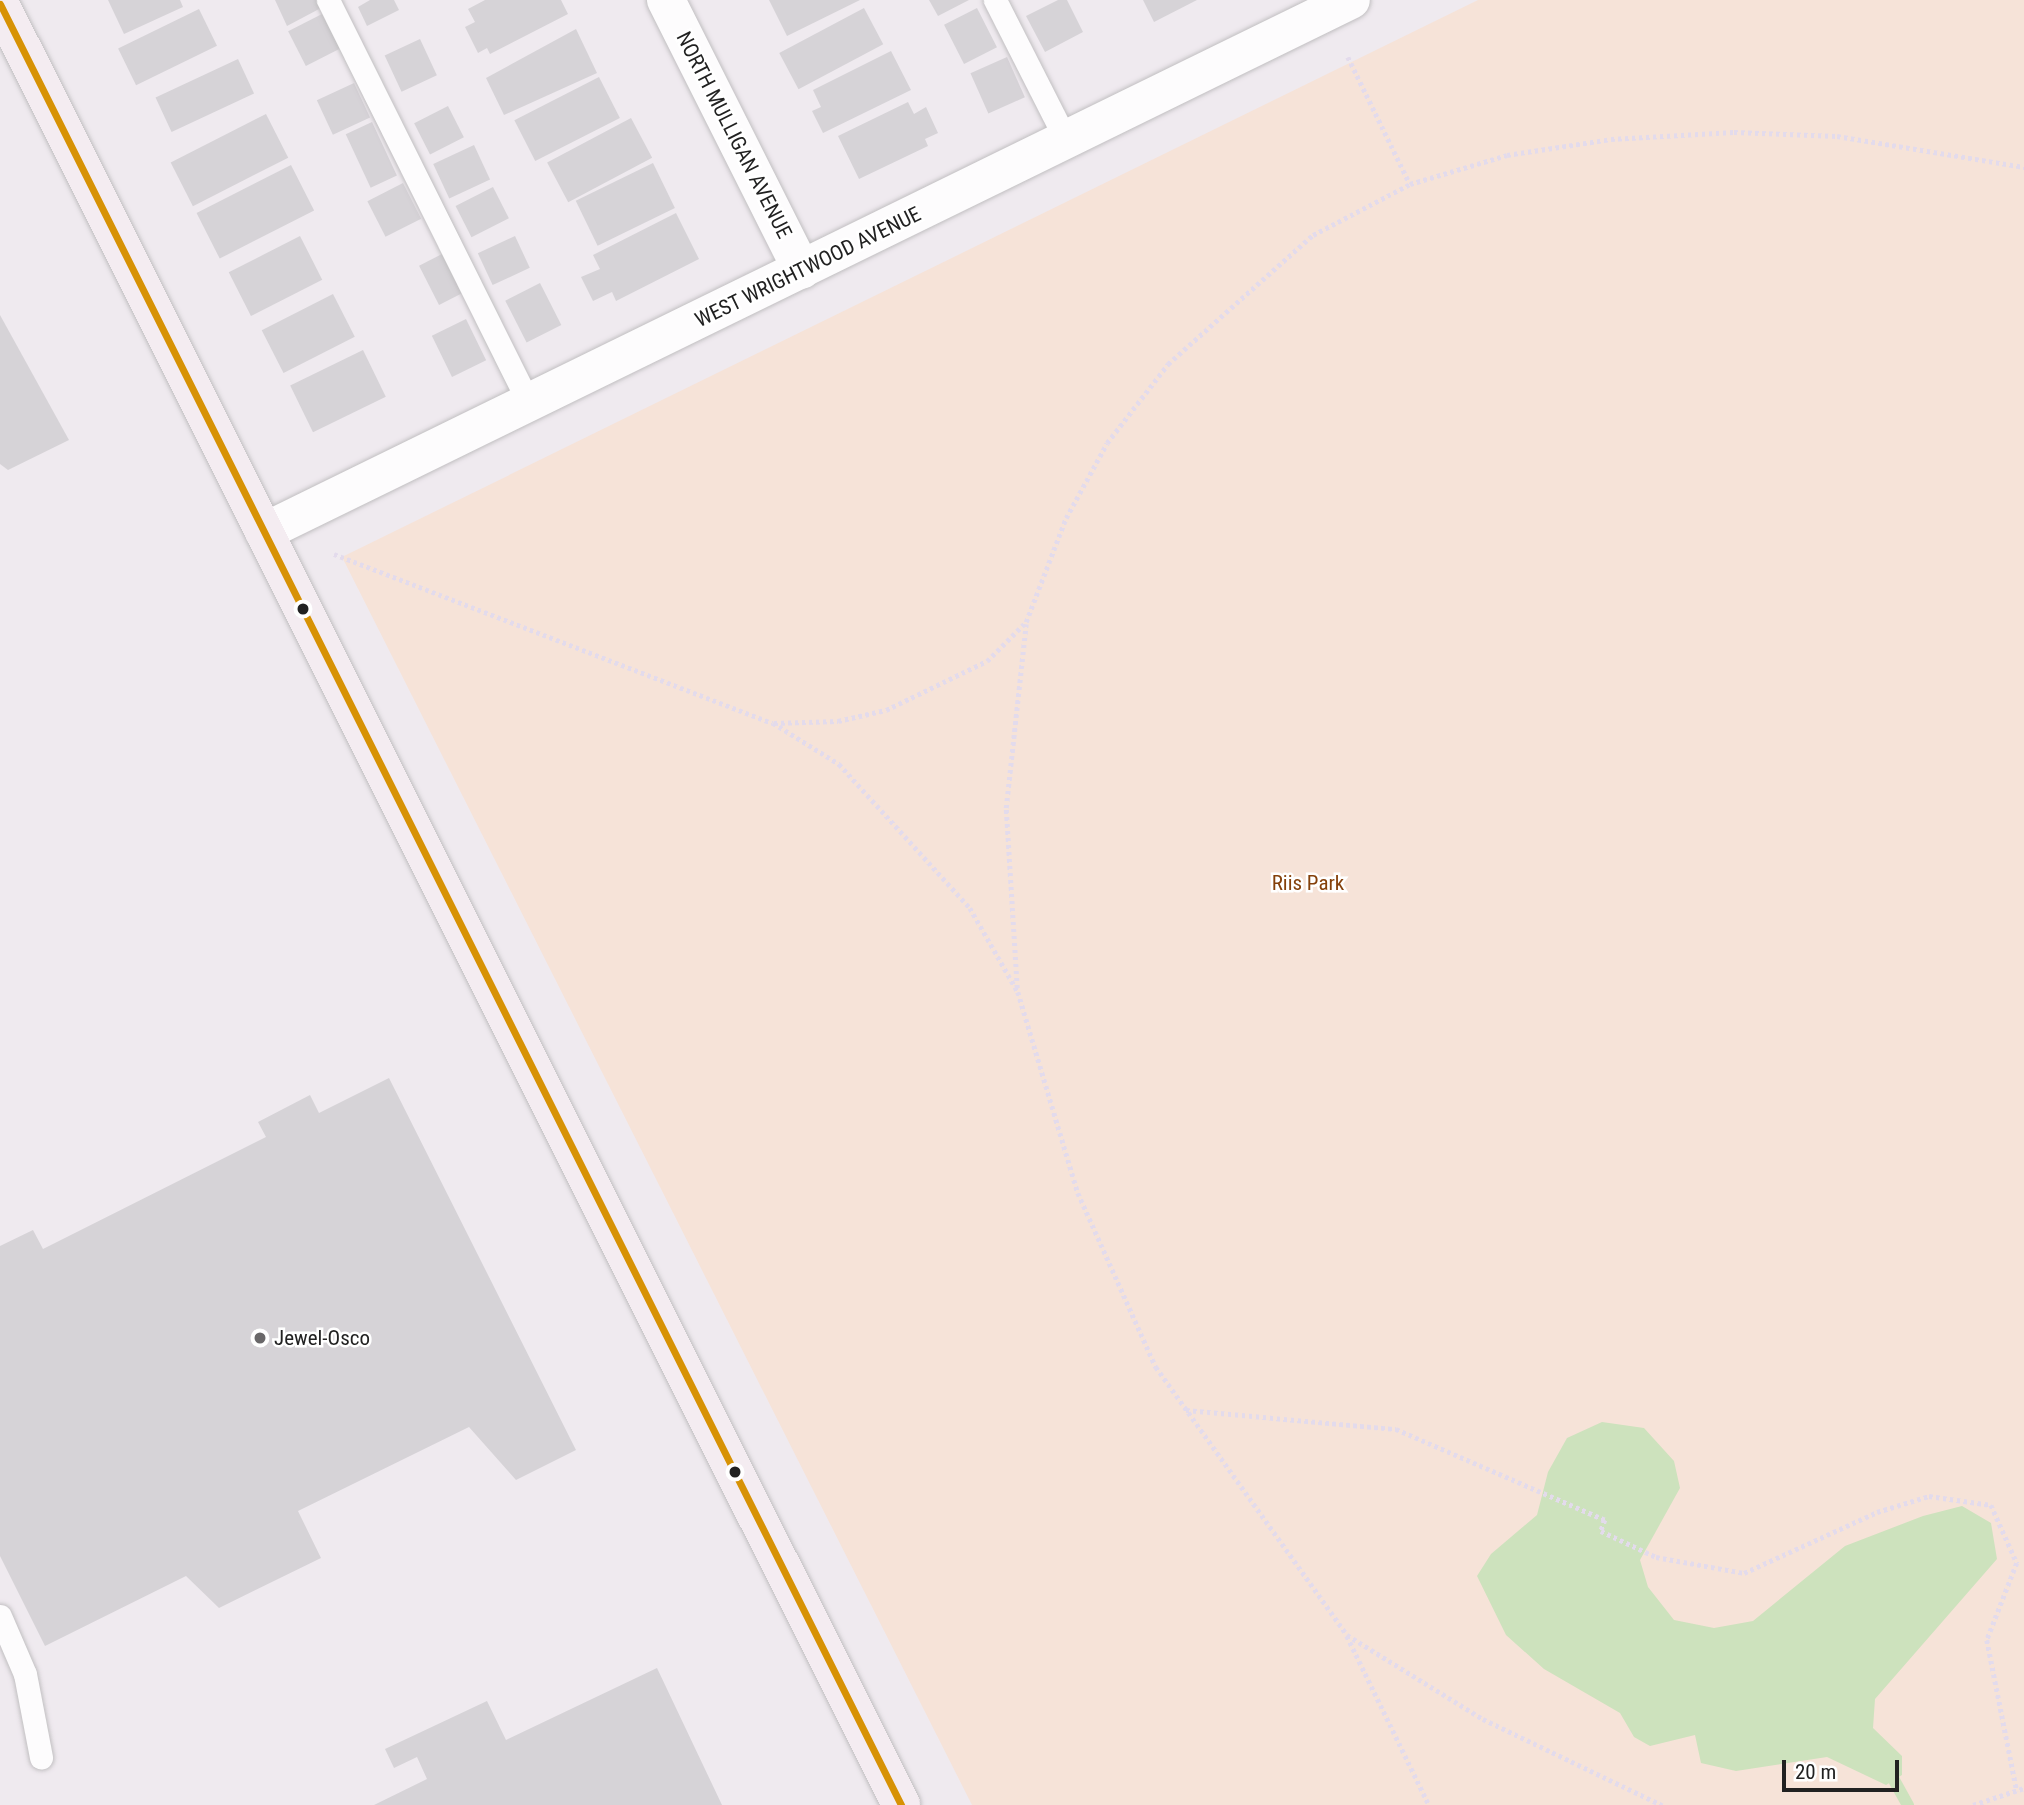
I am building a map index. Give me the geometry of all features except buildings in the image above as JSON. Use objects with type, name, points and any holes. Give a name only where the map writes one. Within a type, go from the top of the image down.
[{"type":"street","name":"NORTH MULLIGAN AVENUE","points":[[666,0],[802,270]]},
{"type":"street","name":"WEST WRIGHTWOOD AVENUE","points":[[264,532],[802,270],[1339,3]]},
{"type":"street","points":[[0,4],[901,1805]]},
{"type":"lane","points":[[328,0],[528,403]]},
{"type":"lane","points":[[995,0],[1066,140]]},
{"type":"lane","points":[[0,1616],[25,1674],[41,1757]]},
{"type":"path","points":[[1348,57],[1410,184]]},
{"type":"path","points":[[1017,992],[1006,808],[1026,622],[1066,518],[1107,443],[1168,364],[1312,235],[1410,184],[1507,155],[1611,139],[1734,132],[1837,136],[2024,167]]},
{"type":"path","points":[[334,555],[773,723],[839,764],[908,833],[970,908],[1017,992],[1078,1194],[1156,1367],[1346,1635],[1429,1805]]},
{"type":"path","points":[[773,723],[838,721],[887,710],[987,661],[1026,622]]},
{"type":"path","points":[[1185,1410],[1396,1429],[1535,1486],[1605,1520],[1601,1531],[1656,1557],[1744,1573],[1877,1512],[1929,1496],[1991,1505],[2017,1563],[1987,1640],[2017,1791]]},
{"type":"path","points":[[1346,1635],[1483,1719],[1662,1805]]},
{"type":"path","points":[[1973,1805],[2024,1788]]},
{"type":"green space","name":"Riis Park","points":[[1478,0],[2024,0],[2024,1805],[972,1805],[342,557]]},
{"type":"shaded area","points":[[1602,1422],[1644,1428],[1674,1461],[1680,1488],[1640,1560],[1648,1587],[1674,1620],[1714,1628],[1753,1621],[1845,1546],[1923,1516],[1962,1506],[1991,1523],[1997,1559],[1875,1699],[1873,1728],[1902,1756],[1902,1775],[1886,1785],[1827,1757],[1736,1771],[1701,1763],[1695,1735],[1650,1746],[1634,1737],[1620,1713],[1544,1669],[1506,1635],[1477,1576],[1491,1554],[1537,1515],[1548,1472],[1567,1438]]},
{"type":"waterway","points":[[1894,1780],[1908,1805]]},
{"type":"transit line","points":[[0,4],[901,1805]]},
{"type":"place","name":"Jewel-Osco","points":[[260,1338]]}]
